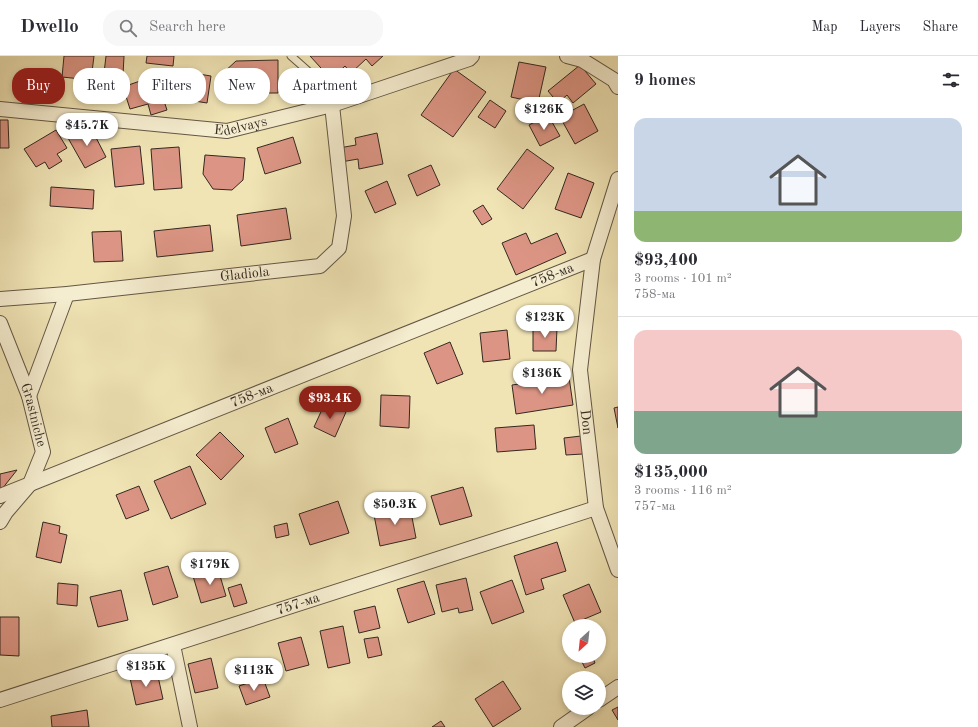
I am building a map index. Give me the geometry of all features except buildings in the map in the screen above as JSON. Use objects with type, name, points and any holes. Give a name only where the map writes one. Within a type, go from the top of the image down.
[{"type":"street","name":"Edelvays","points":[[0,109],[227,131],[332,105],[469,59],[472,56]]},
{"type":"street","points":[[567,56],[582,60],[614,80],[618,87]]},
{"type":"street","name":"Gladiola","points":[[0,299],[67,294],[320,266],[339,248],[344,216],[332,105]]},
{"type":"street","name":"Don","points":[[618,179],[593,259],[580,370],[596,508],[618,570]]},
{"type":"street","name":"758-ма","points":[[0,496],[593,259]]},
{"type":"street","points":[[29,396],[67,294]]},
{"type":"street","name":"Grastniche","points":[[0,323],[29,396],[42,452],[30,484],[6,512],[0,522]]},
{"type":"street","name":"757-ма","points":[[0,700],[596,508]]},
{"type":"street","points":[[173,645],[190,727]]},
{"type":"street","points":[[606,695],[618,687]]},
{"type":"street","points":[[561,727],[578,715]]},
{"type":"lane","points":[[291,56],[308,71],[332,105]]}]
